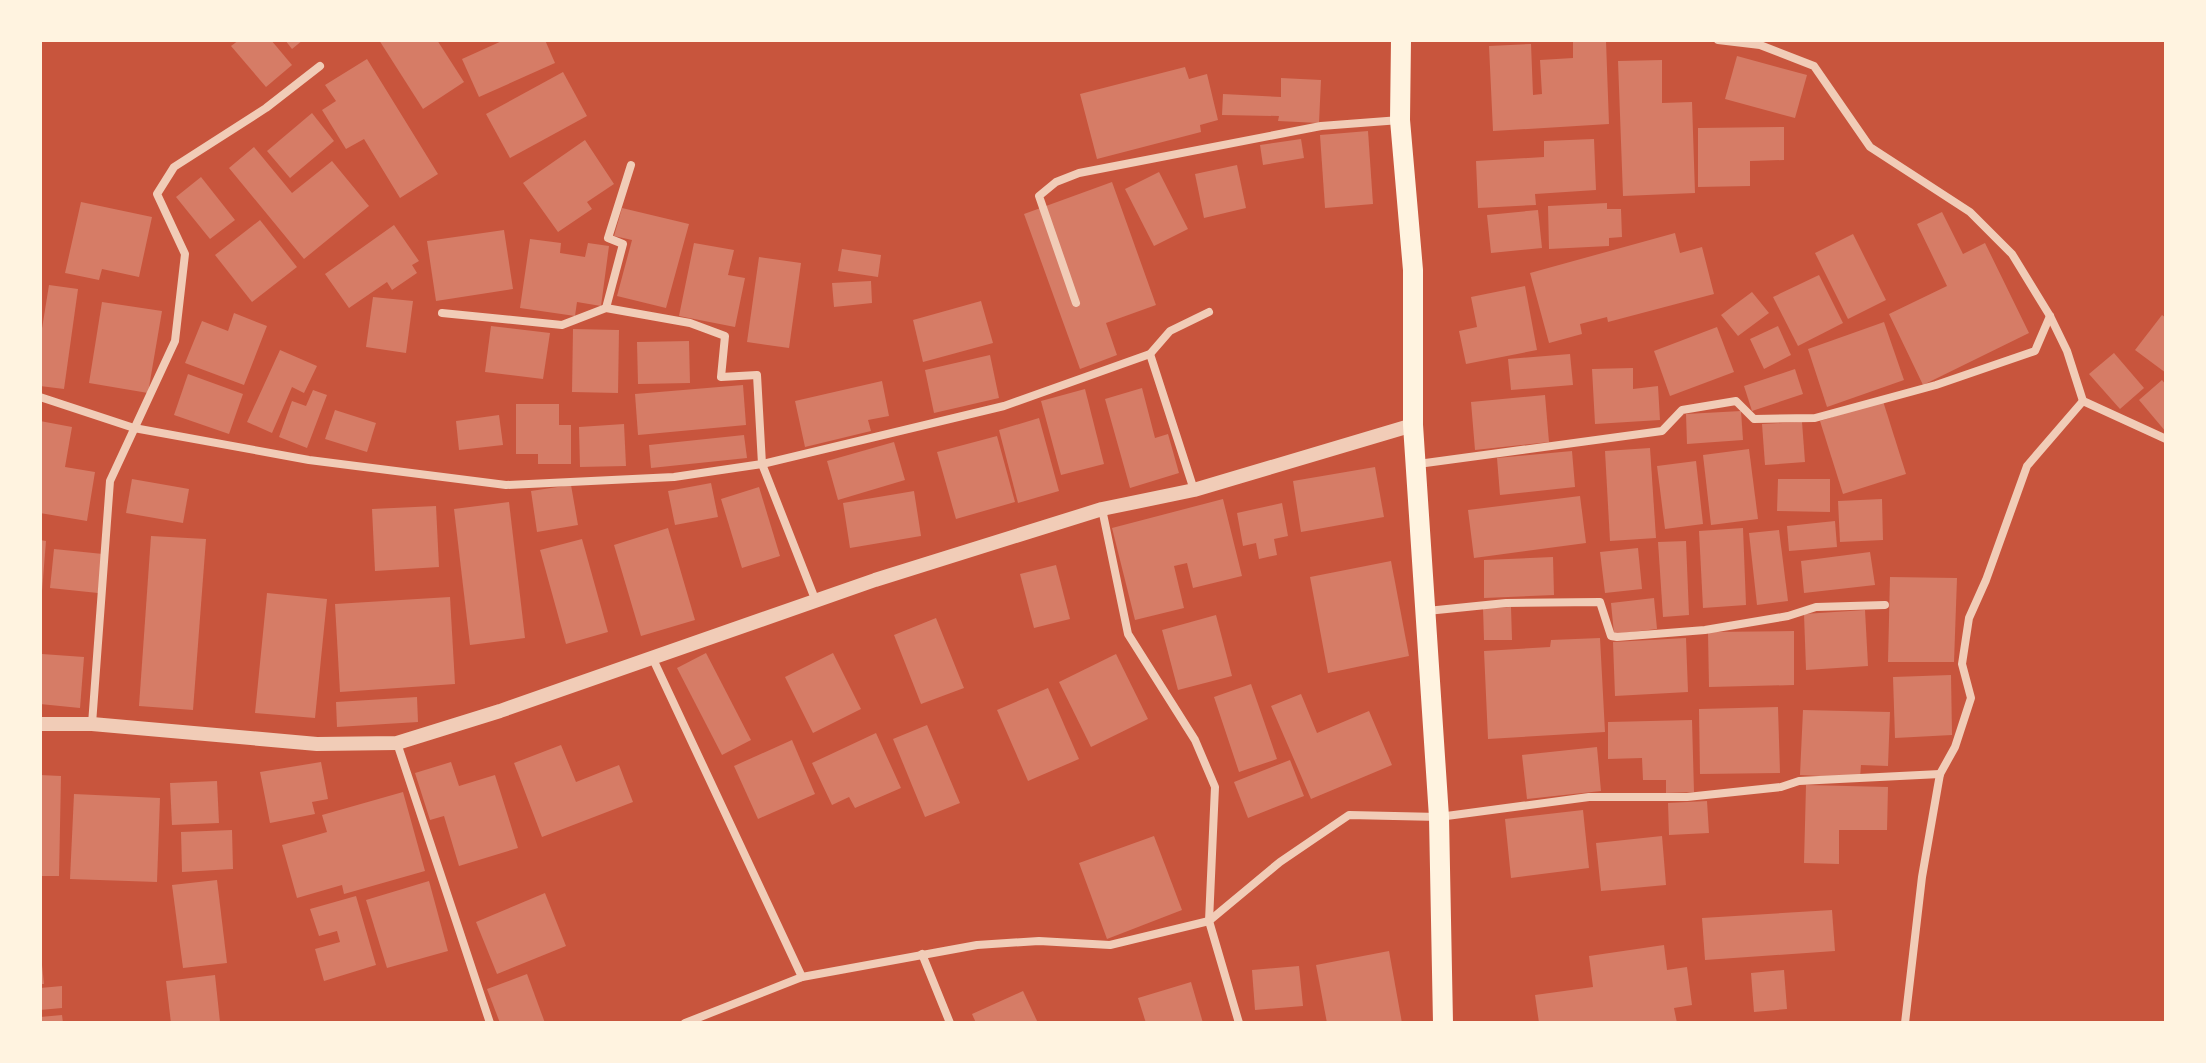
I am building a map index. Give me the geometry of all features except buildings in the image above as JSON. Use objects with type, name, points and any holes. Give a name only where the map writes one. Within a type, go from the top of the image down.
[{"type":"main road","points":[[1401,40],[1400,120],[1413,270],[1413,425],[1418,464],[1439,817],[1443,1023]]},
{"type":"street","points":[[1718,40],[1760,45],[1814,66],[1870,147],[1970,212],[2012,254],[2050,316],[2067,351],[2083,401],[2166,439]]},
{"type":"street","points":[[92,724],[110,481],[175,341],[185,254],[157,194],[174,167],[266,108],[320,66]]},
{"type":"street","points":[[1076,303],[1039,196],[1056,182],[1094,170],[1321,126],[1400,120]]},
{"type":"street","points":[[606,308],[623,244],[608,238],[631,165]]},
{"type":"street","points":[[442,313],[562,325],[606,308],[690,323],[725,336],[721,377],[757,375],[762,464],[815,599]]},
{"type":"street","points":[[40,397],[134,428],[309,460],[506,485],[674,477],[762,464],[1004,406],[1150,354],[1170,331],[1209,312]]},
{"type":"street","points":[[1418,464],[1662,431],[1682,410],[1736,401],[1754,419],[1815,418],[1936,385],[2035,351],[2050,316]]},
{"type":"street","points":[[1150,354],[1194,490]]},
{"type":"street","points":[[1905,1023],[1922,877],[1940,774],[1955,747],[1971,698],[1962,664],[1969,618],[2027,466],[2083,401]]},
{"type":"street","points":[[40,724],[92,724],[317,744],[397,743],[500,711],[815,599],[1102,509],[1194,490],[1413,425]]},
{"type":"street","points":[[1102,509],[1128,634],[1195,740],[1215,787],[1209,921],[1239,1023]]},
{"type":"street","points":[[1426,611],[1506,603],[1600,602],[1611,636],[1617,637],[1705,630],[1788,616],[1816,607],[1885,605]]},
{"type":"street","points":[[652,656],[802,977]]},
{"type":"street","points":[[397,743],[490,1023]]},
{"type":"street","points":[[685,1023],[802,977],[977,945],[1039,941],[1110,945],[1209,921],[1280,862],[1349,815],[1439,817],[1589,797],[1687,797],[1781,787],[1799,781],[1940,774]]},
{"type":"street","points":[[922,954],[950,1023]]}]
